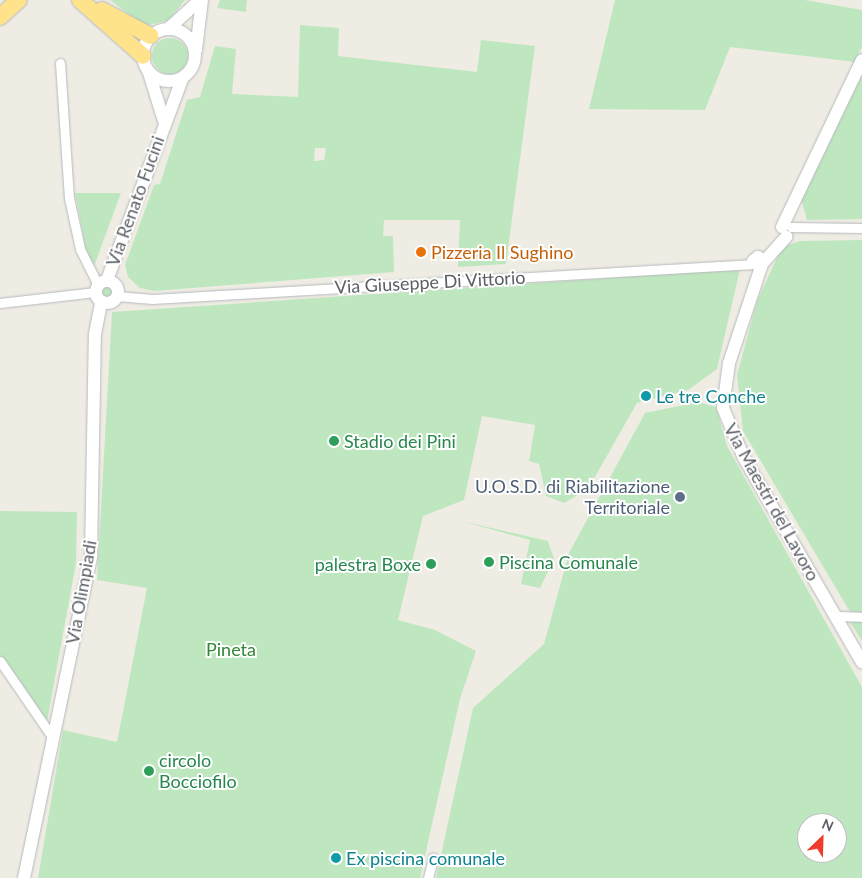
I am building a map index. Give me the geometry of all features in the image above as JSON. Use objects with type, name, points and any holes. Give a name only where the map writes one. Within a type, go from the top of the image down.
[{"type":"highway","points":[[0,9],[6,0]]},
{"type":"highway","points":[[0,17],[18,0]]},
{"type":"highway","points":[[81,1],[150,36]]},
{"type":"highway","points":[[81,1],[143,56]]},
{"type":"street","points":[[201,0],[194,66],[182,79],[165,82],[149,73],[143,56],[150,36],[168,29],[201,0]]},
{"type":"street","points":[[168,29],[182,32],[196,50]]},
{"type":"street","points":[[862,60],[790,209],[789,230],[862,228]]},
{"type":"street","points":[[0,303],[100,290],[116,286],[117,296],[108,303],[100,290],[83,256],[69,198],[60,63]]},
{"type":"street","name":"Via Renato Fucini","points":[[149,73],[164,121]]},
{"type":"street","name":"Via Renato Fucini","points":[[100,290],[164,121],[182,79]]},
{"type":"street","name":"Via Maestri del Lavoro","points":[[789,230],[756,263],[725,379],[723,408],[744,458],[862,662]]},
{"type":"street","name":"Via Giuseppe Di Vittorio","points":[[117,296],[162,298],[756,263]]},
{"type":"street","name":"Via Olimpiadi","points":[[24,878],[91,556],[96,334],[100,290]]},
{"type":"street","points":[[836,616],[862,617]]},
{"type":"street","points":[[0,661],[53,738]]},
{"type":"street","points":[[428,878],[433,858]]},
{"type":"green space","points":[[110,0],[185,0],[169,20],[145,26]]},
{"type":"green space","points":[[220,0],[247,0],[246,12],[217,8]]},
{"type":"green space","points":[[615,0],[805,0],[862,10],[862,46],[855,62],[730,47],[705,110],[589,109]]},
{"type":"green space","points":[[300,25],[339,28],[338,56],[477,72],[481,40],[535,46],[506,264],[458,267],[460,220],[384,220],[383,236],[393,236],[394,272],[154,291],[140,288],[128,277],[125,265],[154,185],[160,184],[187,100],[200,97],[215,46],[236,49],[232,94],[298,97]],"holes":[[[315,148],[326,148],[324,160],[314,161]]]},
{"type":"green space","points":[[170,38],[183,43],[188,56],[183,69],[170,74],[157,69],[152,56],[157,43]]},
{"type":"green space","points":[[862,74],[862,219],[807,220],[800,196]]},
{"type":"green space","points":[[75,193],[121,193],[93,269],[88,259]]},
{"type":"green space","points":[[862,240],[862,612],[850,612],[743,431],[737,375],[757,301],[782,247],[800,241]]},
{"type":"green space","name":"Pineta","points":[[740,269],[717,369],[688,390],[637,403],[588,489],[564,503],[546,496],[539,464],[529,461],[535,425],[482,416],[464,500],[423,516],[398,620],[435,630],[476,651],[460,699],[420,878],[38,878],[63,730],[117,742],[147,588],[97,580],[112,312]]},
{"type":"green space","points":[[104,285],[110,285],[114,292],[110,299],[104,299],[100,295],[100,289]]},
{"type":"green space","points":[[699,402],[716,407],[727,446],[862,687],[862,878],[436,878],[473,708],[544,644],[569,553],[645,413]]},
{"type":"green space","points":[[0,511],[77,512],[76,563],[46,727],[0,661]]},
{"type":"green space","points":[[461,521],[548,541],[554,559],[540,588],[521,584],[530,540]]},
{"type":"green space","points":[[850,622],[862,622],[862,641]]},
{"type":"place","name":"Pizzeria Il Sughino","points":[[421,252]]},
{"type":"place","name":"Le tre Conche","points":[[646,396]]},
{"type":"place","name":"Stadio dei Pini","points":[[334,441]]},
{"type":"place","name":"U.O.S.D. di Riabilitazione Territoriale","points":[[680,497]]},
{"type":"place","name":"Piscina Comunale","points":[[489,562]]},
{"type":"place","name":"palestra Boxe","points":[[431,564]]},
{"type":"place","name":"circolo Bocciofilo","points":[[149,771]]},
{"type":"place","name":"Ex piscina comunale","points":[[336,858]]}]
